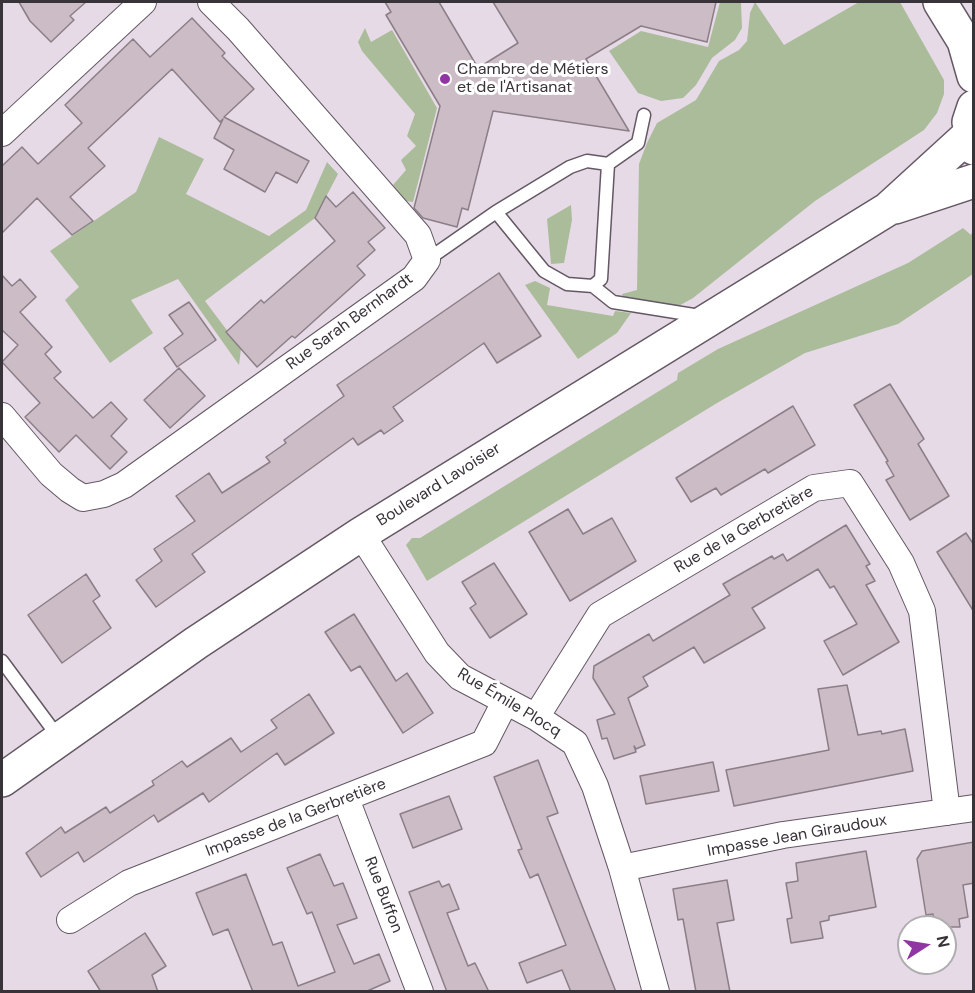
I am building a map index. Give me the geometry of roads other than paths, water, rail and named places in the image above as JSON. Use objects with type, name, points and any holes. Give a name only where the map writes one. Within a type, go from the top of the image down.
[{"type":"main road","points":[[940,2],[969,45],[974,76]]},
{"type":"main road","name":"Boulevard Lavoisier","points":[[2,780],[196,643],[361,534],[888,209],[972,130]]},
{"type":"main road","name":"Boulevard Lavoisier","points":[[888,209],[974,181]]},
{"type":"street","points":[[2,133],[143,2]]},
{"type":"street","name":"Rue Sarah Bernhardt","points":[[2,416],[51,474],[70,490],[83,498],[104,494],[124,485],[414,278],[427,260],[418,235],[238,29],[211,2]]},
{"type":"street","name":"Rue de la Gerbretière","points":[[536,717],[600,615],[814,488],[850,483],[901,563],[922,611],[947,812]]},
{"type":"street","name":"Rue Émile Plocq","points":[[361,534],[437,653],[460,677],[536,717],[575,743],[595,786],[622,868],[656,992]]},
{"type":"street","name":"Impasse de la Gerbretière","points":[[70,920],[129,883],[484,743],[505,702]]},
{"type":"street","name":"Rue Buffon","points":[[346,799],[420,992]]},
{"type":"street","name":"Impasse Jean Giraudoux","points":[[622,868],[783,835],[974,808]]},
{"type":"lane","points":[[427,260],[496,212],[570,167],[587,161],[608,164],[638,143],[644,115]]},
{"type":"lane","points":[[593,286],[601,279],[608,164]]},
{"type":"lane","points":[[496,212],[544,271],[567,284],[593,286],[613,302],[710,317]]},
{"type":"lane","points":[[2,661],[59,739]]},
{"type":"place","name":"Chambre de Métiers et de l'Artisanat","points":[[445,79]]}]
